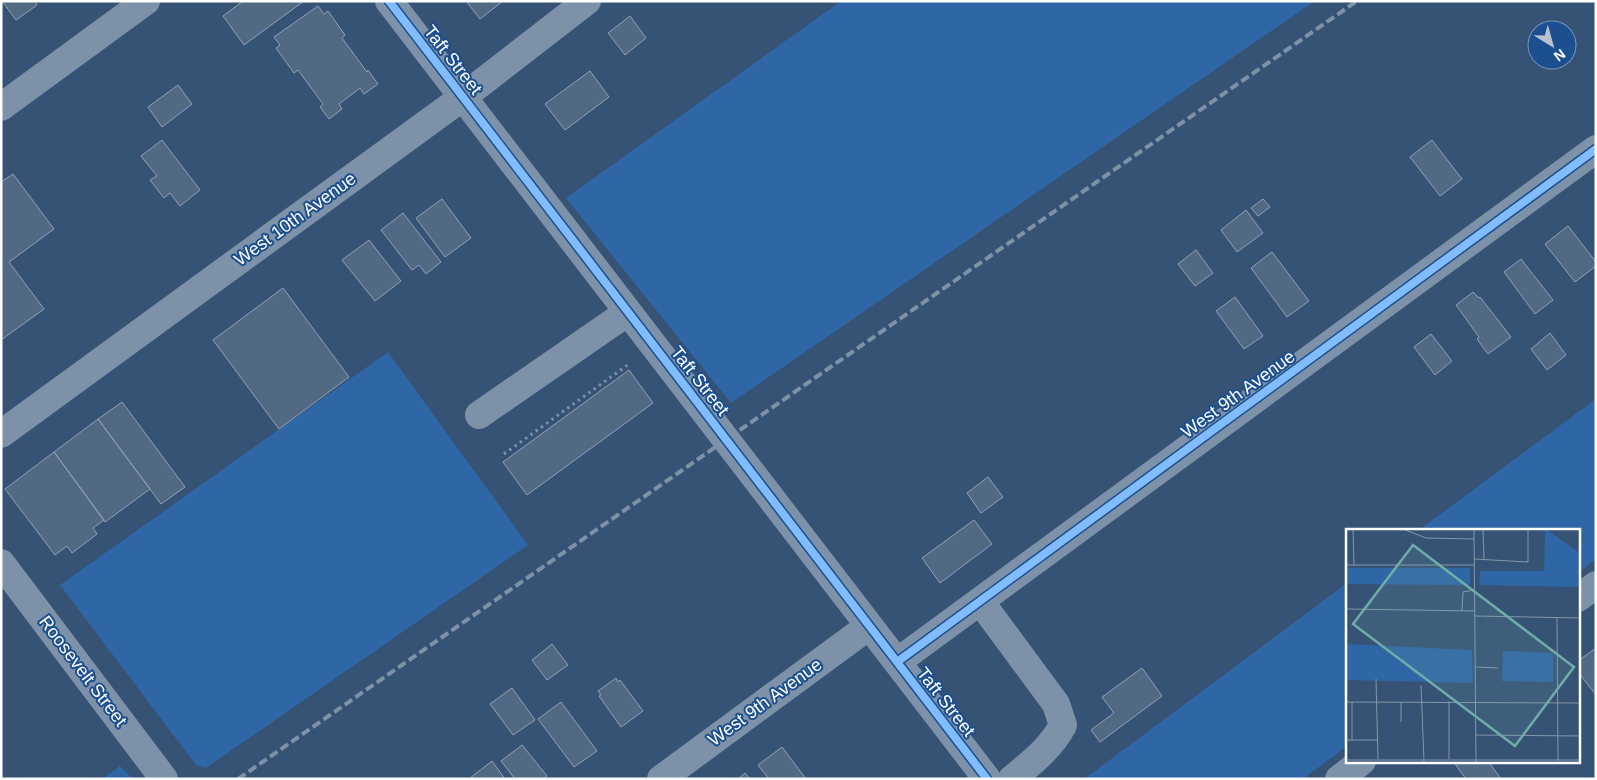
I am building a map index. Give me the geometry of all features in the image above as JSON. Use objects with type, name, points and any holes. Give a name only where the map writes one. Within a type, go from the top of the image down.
[{"type":"street","points":[[1,107],[146,1]]},
{"type":"street","name":"Taft Street","points":[[389,1],[986,779]]},
{"type":"street","name":"West 10th Avenue","points":[[1,434],[462,97],[587,1]]},
{"type":"street","name":"West 9th Avenue","points":[[897,662],[1596,149]]},
{"type":"street","points":[[479,415],[628,312]]},
{"type":"street","name":"Roosevelt Street","points":[[1,563],[164,779]]},
{"type":"street","points":[[1580,597],[1596,585]]},
{"type":"street","points":[[980,601],[1056,704],[1062,726],[1057,737],[1047,749],[1012,779]]},
{"type":"street","name":"West 9th Avenue","points":[[661,779],[869,626]]},
{"type":"street","points":[[1339,779],[1361,762]]},
{"type":"path","points":[[504,454],[629,364]]},
{"type":"shaded area","points":[[841,1],[1315,1],[731,403],[566,198]]},
{"type":"shaded area","points":[[388,352],[528,545],[206,768],[196,765],[60,585]]},
{"type":"shaded area","points":[[1596,399],[1596,559],[1580,571],[1580,529],[1420,529]]},
{"type":"shaded area","points":[[1346,584],[1346,747],[1303,779],[1084,779]]},
{"type":"shaded area","points":[[120,766],[133,779],[102,779]]},
{"type":"building","points":[[2,1],[35,1],[37,5],[16,20]]},
{"type":"building","points":[[243,1],[304,1],[244,45],[223,16]]},
{"type":"building","points":[[466,1],[503,1],[480,19]]},
{"type":"building","points":[[318,6],[324,14],[328,11],[345,35],[342,38],[378,84],[364,94],[360,88],[339,104],[342,109],[329,119],[320,107],[323,104],[298,70],[294,73],[276,48],[280,45],[274,37]]},
{"type":"building","points":[[630,16],[646,38],[625,55],[608,33]]},
{"type":"building","points":[[590,71],[609,97],[565,130],[545,104]]},
{"type":"building","points":[[178,85],[192,104],[162,127],[148,107]]},
{"type":"building","points":[[162,140],[200,190],[180,206],[170,193],[164,198],[150,180],[157,176],[141,156]]},
{"type":"building","points":[[1432,140],[1462,179],[1440,196],[1410,157]]},
{"type":"building","points":[[13,174],[54,229],[9,262],[44,309],[1,340],[1,182]]},
{"type":"building","points":[[442,199],[471,238],[445,257],[416,218]]},
{"type":"building","points":[[1263,199],[1270,207],[1258,216],[1251,208]]},
{"type":"building","points":[[1246,210],[1263,233],[1237,252],[1221,230]]},
{"type":"building","points":[[403,213],[441,262],[426,274],[419,265],[412,270],[381,230]]},
{"type":"building","points":[[1568,226],[1596,262],[1596,266],[1575,282],[1545,244]]},
{"type":"building","points":[[369,240],[401,281],[375,301],[342,260]]},
{"type":"building","points":[[1196,250],[1213,273],[1195,286],[1178,264]]},
{"type":"building","points":[[1272,252],[1309,301],[1287,317],[1251,268]]},
{"type":"building","points":[[1521,259],[1553,300],[1535,314],[1504,272]]},
{"type":"building","points":[[283,288],[349,377],[279,429],[213,340]]},
{"type":"building","points":[[1473,292],[1480,297],[1511,337],[1488,354],[1477,339],[1479,337],[1456,305]]},
{"type":"building","points":[[1235,297],[1263,336],[1244,349],[1216,311]]},
{"type":"building","points":[[1550,333],[1566,355],[1547,370],[1531,349]]},
{"type":"building","points":[[1431,334],[1452,361],[1435,375],[1414,347]]},
{"type":"building","points":[[629,370],[653,403],[527,495],[503,462]]},
{"type":"building","points":[[122,402],[185,487],[161,504],[98,419]]},
{"type":"building","points":[[98,419],[150,489],[105,522],[54,452]]},
{"type":"building","points":[[54,452],[104,520],[93,528],[97,534],[72,553],[67,546],[55,555],[5,489]]},
{"type":"building","points":[[988,477],[1003,497],[981,513],[967,493]]},
{"type":"building","points":[[974,520],[992,544],[940,583],[922,558]]},
{"type":"building","points":[[552,644],[568,665],[547,680],[532,660]]},
{"type":"building","points":[[1596,648],[1596,695],[1580,675],[1580,660]]},
{"type":"building","points":[[1142,668],[1162,696],[1100,742],[1091,730],[1114,713],[1102,697]]},
{"type":"building","points":[[616,678],[618,682],[620,680],[643,711],[621,727],[599,696],[601,695],[598,691]]},
{"type":"building","points":[[512,688],[535,720],[513,735],[490,704]]},
{"type":"building","points":[[561,702],[597,751],[574,767],[538,719]]},
{"type":"building","points":[[522,745],[547,776],[543,779],[515,779],[501,761]]},
{"type":"building","points":[[782,747],[806,779],[769,779],[758,765]]},
{"type":"building","points":[[492,761],[505,779],[470,779],[470,778]]},
{"type":"building","points":[[1454,762],[1489,762],[1501,779],[1466,779]]},
{"type":"building","points":[[745,773],[750,779],[738,779]]},
{"type":"railway","points":[[238,779],[1357,1]]},
{"type":"cycle path","points":[[389,1],[987,779]]},
{"type":"cycle path","points":[[897,662],[1596,149]]}]
